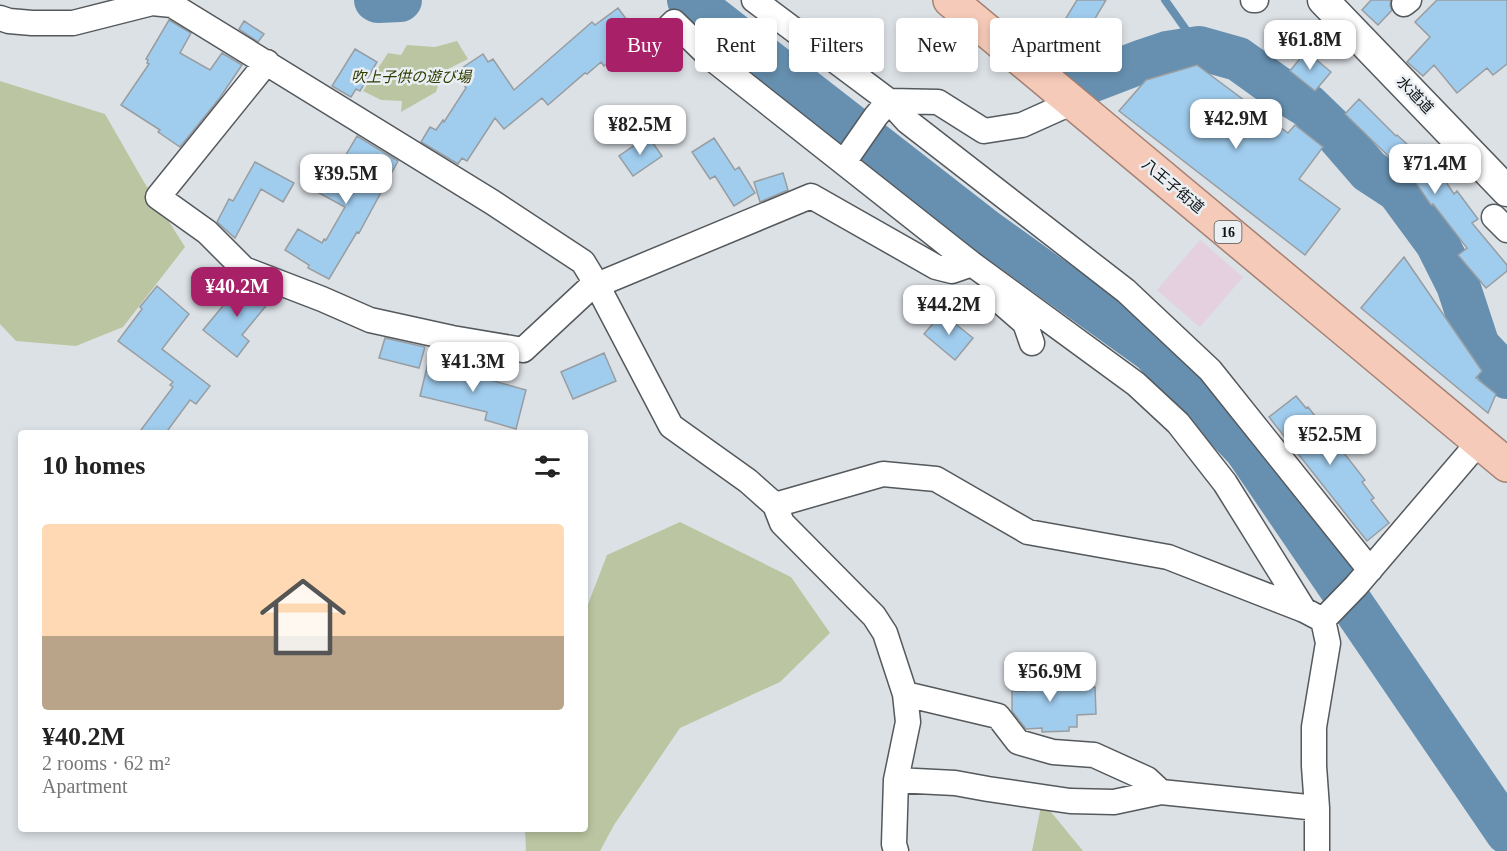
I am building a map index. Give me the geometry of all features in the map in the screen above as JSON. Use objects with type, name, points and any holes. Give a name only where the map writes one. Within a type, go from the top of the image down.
[{"type":"highway","name":"八王子街道","points":[[950,0],[1507,465]]},
{"type":"street","points":[[754,0],[883,108],[906,121],[1126,291],[1210,370],[1363,578]]},
{"type":"street","name":"水道道","points":[[1323,0],[1507,191]]},
{"type":"street","points":[[0,18],[32,23],[73,23],[152,3],[172,5],[492,202],[583,262],[671,426],[748,481],[775,505],[782,523],[874,616],[885,633],[905,694],[908,722],[896,780],[894,844],[896,851]]},
{"type":"street","points":[[683,31],[710,57],[847,158],[977,268],[1136,384],[1179,423],[1225,483],[1318,616],[1328,643],[1314,727],[1317,851]]},
{"type":"street","points":[[267,62],[158,197],[207,232],[244,269],[370,320],[524,351],[596,284],[811,196],[936,267],[952,271],[977,268]]},
{"type":"street","points":[[847,158],[883,108],[938,102],[984,131],[1022,125],[1071,103]]},
{"type":"street","points":[[977,268],[982,286],[1025,323],[1032,343]]},
{"type":"street","points":[[1318,616],[1363,578],[1479,442]]},
{"type":"street","points":[[775,505],[883,474],[936,479],[1029,532],[1168,557],[1318,616]]},
{"type":"street","points":[[905,694],[998,716],[1018,742],[1053,752],[1094,755],[1147,779],[1161,792]]},
{"type":"street","points":[[896,780],[955,783],[1070,801],[1114,802],[1161,792],[1317,808]]},
{"type":"shaded area","points":[[1200,240],[1243,277],[1200,327],[1157,290]]},
{"type":"green space","name":"吹上子供の遊び場","points":[[457,41],[468,59],[442,72],[436,92],[401,112],[402,101],[381,100],[363,91],[388,53],[401,55],[407,45],[435,47]]},
{"type":"green space","points":[[0,81],[105,114],[185,247],[123,327],[76,346],[16,341],[0,324]]},
{"type":"green space","points":[[680,522],[791,577],[830,633],[780,682],[680,728],[614,825],[600,851],[526,851],[525,832],[588,832],[588,604],[607,555]]},
{"type":"green space","points":[[1042,801],[1083,851],[1032,851]]},
{"type":"building","points":[[1077,0],[1106,0],[1095,18],[1066,18]]},
{"type":"building","points":[[1371,0],[1391,0],[1392,10],[1378,25],[1362,10]]},
{"type":"building","points":[[1437,0],[1507,0],[1507,64],[1493,75],[1487,68],[1457,93],[1434,65],[1423,76],[1407,62],[1430,37],[1415,22]]},
{"type":"building","points":[[618,8],[625,18],[606,18],[606,65],[604,66],[601,62],[587,74],[585,73],[548,105],[542,98],[504,129],[495,118],[467,161],[462,158],[458,164],[421,142],[430,127],[436,130],[443,120],[444,122],[466,88],[456,72],[483,54],[488,62],[493,59],[514,90],[592,22],[595,25]]},
{"type":"building","points":[[169,20],[191,33],[180,53],[210,70],[222,53],[242,65],[219,99],[180,147],[158,132],[160,130],[121,105],[149,64],[146,59]]},
{"type":"building","points":[[244,21],[264,34],[258,42],[239,29]]},
{"type":"building","points":[[355,49],[377,62],[360,91],[356,89],[351,97],[332,86]]},
{"type":"building","points":[[1306,51],[1331,72],[1315,91],[1290,71]]},
{"type":"building","points":[[1197,65],[1288,133],[1295,125],[1323,147],[1299,179],[1340,209],[1305,255],[1119,111],[1146,80]]},
{"type":"building","points":[[1359,99],[1396,136],[1442,176],[1454,194],[1457,191],[1478,219],[1472,223],[1507,265],[1507,271],[1486,288],[1458,255],[1467,248],[1416,183],[1345,114]]},
{"type":"building","points":[[357,136],[398,161],[359,233],[357,232],[329,279],[308,268],[309,265],[285,250],[298,229],[322,243],[324,239],[326,240],[345,207],[319,193],[330,172],[334,175]]},
{"type":"building","points":[[648,136],[662,156],[633,176],[619,156]]},
{"type":"building","points":[[714,138],[735,170],[739,167],[755,193],[734,206],[715,176],[710,179],[692,152]]},
{"type":"building","points":[[255,162],[294,183],[283,202],[261,189],[235,238],[217,222],[229,199],[233,201]]},
{"type":"building","points":[[783,173],[788,190],[760,202],[754,182]]},
{"type":"building","points":[[1404,257],[1482,371],[1476,378],[1496,394],[1488,413],[1361,308]]},
{"type":"building","points":[[242,283],[254,288],[270,301],[242,335],[249,341],[237,357],[203,330]]},
{"type":"building","points":[[157,286],[189,314],[162,349],[210,386],[196,404],[190,400],[168,430],[141,430],[173,387],[170,385],[173,382],[118,341],[142,309],[140,307]]},
{"type":"building","points":[[942,313],[973,338],[955,360],[924,334]]},
{"type":"building","points":[[385,338],[425,347],[419,368],[379,358]]},
{"type":"building","points":[[604,353],[616,381],[573,399],[561,372]]},
{"type":"building","points":[[429,359],[462,367],[461,372],[526,390],[516,429],[485,420],[487,412],[420,396]]},
{"type":"building","points":[[1296,396],[1306,408],[1308,407],[1365,480],[1362,482],[1374,498],[1371,500],[1389,523],[1367,541],[1269,417]]},
{"type":"building","points":[[1042,662],[1045,688],[1095,687],[1096,714],[1077,715],[1077,727],[1069,727],[1069,731],[1042,732],[1042,728],[1026,729],[1012,711],[1012,691],[1025,691],[1023,664]]},
{"type":"waterway","points":[[376,0],[400,0]]},
{"type":"waterway","points":[[689,0],[986,231],[1153,351],[1246,449],[1507,832]]},
{"type":"waterway","points":[[1165,0],[1199,48]]},
{"type":"waterway","points":[[1070,89],[1167,53],[1199,48],[1238,59],[1308,106],[1336,133],[1369,171],[1398,190],[1437,243],[1458,285],[1478,346],[1507,377]]}]
